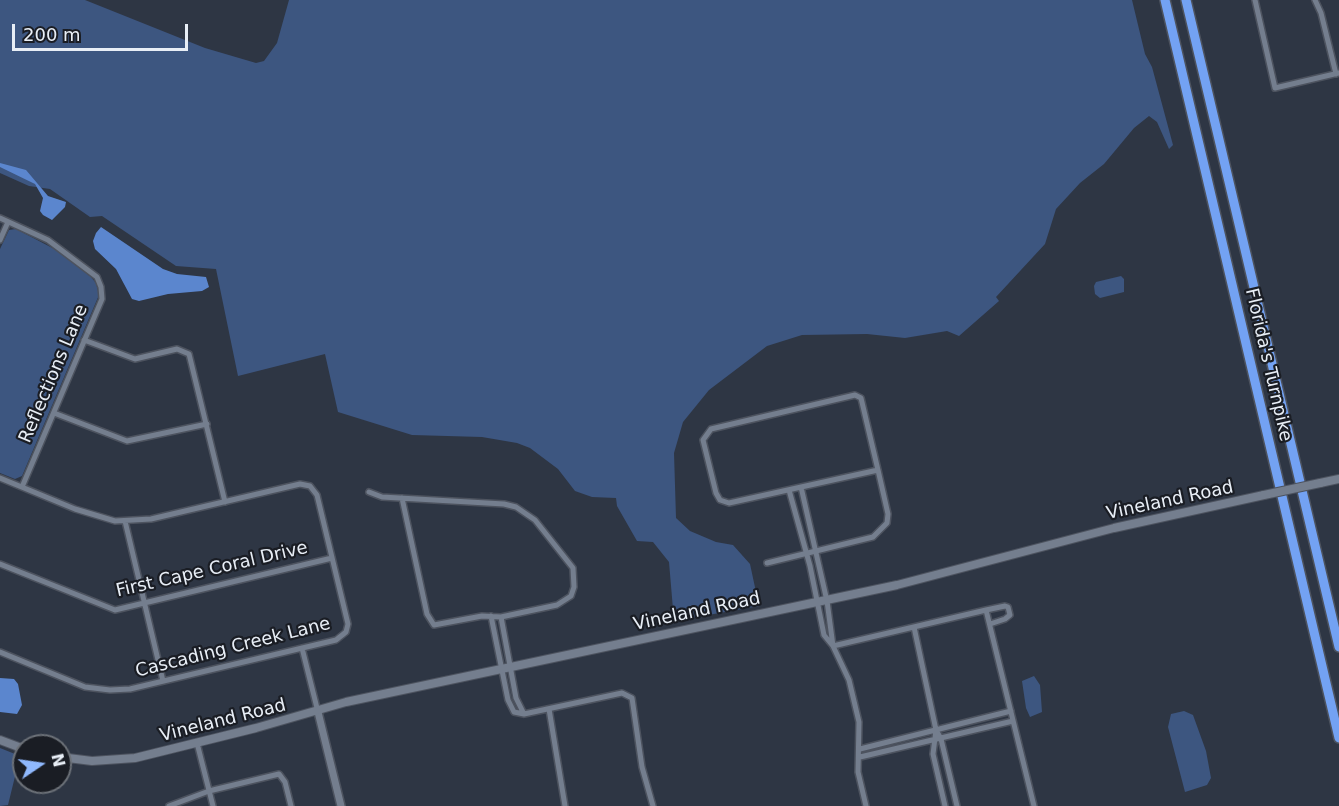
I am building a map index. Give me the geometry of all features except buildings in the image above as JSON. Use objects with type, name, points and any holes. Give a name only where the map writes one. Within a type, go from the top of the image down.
[{"type":"highway","name":"Florida's Turnpike","points":[[1165,0],[1339,738]]},
{"type":"highway","name":"Florida's Turnpike","points":[[1186,0],[1339,647]]},
{"type":"main road","name":"Vineland Road","points":[[72,758],[116,760],[197,743],[346,702],[826,600],[1018,555],[1123,526],[1339,479]]},
{"type":"street","points":[[1255,0],[1275,88],[1337,73],[1321,13],[1315,0]]},
{"type":"street","name":"Reflections Lane","points":[[0,218],[48,240],[97,277],[102,298],[22,487]]},
{"type":"street","points":[[0,240],[8,222]]},
{"type":"street","points":[[0,478],[89,514],[115,522],[152,519],[225,502],[192,361],[183,350],[135,359],[84,340]]},
{"type":"street","points":[[766,563],[873,537],[887,523],[888,514],[878,470],[859,395],[711,429],[706,433],[704,441],[716,493],[720,500],[729,504],[878,470]]},
{"type":"street","points":[[54,413],[127,441],[207,424]]},
{"type":"street","name":"Cascading Creek Lane","points":[[0,652],[85,687],[110,690],[163,681],[336,640],[346,632],[348,624],[317,495],[310,486],[300,484],[225,502]]},
{"type":"street","points":[[801,487],[826,600],[833,646]]},
{"type":"street","points":[[789,490],[823,628],[849,680],[859,722],[858,772],[867,806]]},
{"type":"street","points":[[369,492],[382,497],[402,498],[504,504],[516,507],[535,520],[573,568],[574,587],[571,596],[557,605],[501,617],[491,616],[441,626],[434,625],[429,620],[402,498]]},
{"type":"street","points":[[125,521],[163,681]]},
{"type":"street","name":"First Cape Coral Drive","points":[[0,564],[105,608],[115,610],[332,558]]},
{"type":"street","points":[[811,572],[819,570]]},
{"type":"street","points":[[833,646],[986,610],[1008,607],[1010,615],[990,624]]},
{"type":"street","points":[[986,610],[1034,806]]},
{"type":"street","points":[[491,616],[516,698],[524,714]]},
{"type":"street","points":[[501,617],[508,700],[514,712],[524,714],[549,710],[622,693],[632,698],[642,767],[653,806]]},
{"type":"street","points":[[823,628],[831,626]]},
{"type":"street","points":[[914,627],[936,730],[942,738],[957,806]]},
{"type":"street","points":[[302,648],[341,806]]},
{"type":"street","points":[[508,700],[516,698]]},
{"type":"street","points":[[549,710],[565,806]]},
{"type":"street","points":[[860,748],[1011,711]]},
{"type":"street","points":[[860,757],[1013,721]]},
{"type":"street","points":[[936,730],[933,754],[945,806]]},
{"type":"street","points":[[197,743],[213,806]]},
{"type":"street","points":[[169,806],[209,791],[279,774],[285,782],[291,806]]},
{"type":"shaded area","points":[[0,0],[85,0],[205,48],[256,63],[264,61],[277,43],[289,0],[1132,0],[1145,54],[1152,67],[1173,145],[1169,149],[1157,122],[1149,116],[1134,128],[1104,164],[1080,183],[1056,209],[1045,244],[996,297],[999,301],[959,336],[947,331],[905,338],[867,334],[802,335],[767,346],[709,390],[683,422],[674,453],[676,518],[690,531],[716,542],[733,545],[750,564],[759,606],[674,621],[669,562],[653,542],[637,541],[617,506],[616,498],[592,497],[575,491],[558,469],[530,448],[517,443],[482,437],[412,435],[338,412],[325,354],[238,376],[216,269],[176,266],[102,216],[90,217],[50,189],[29,186],[0,173]]},
{"type":"shaded area","points":[[0,163],[26,170],[48,196],[66,202],[65,207],[52,220],[43,215],[40,211],[43,198],[35,184],[0,167]]},
{"type":"shaded area","points":[[101,227],[163,269],[177,274],[206,277],[209,287],[202,291],[168,294],[139,301],[132,299],[116,269],[95,249],[93,241]]},
{"type":"shaded area","points":[[16,229],[62,253],[90,276],[96,283],[99,295],[22,476],[15,479],[0,473],[0,249],[9,230]]},
{"type":"shaded area","points":[[1121,276],[1124,279],[1124,292],[1100,298],[1095,294],[1096,282]]},
{"type":"shaded area","points":[[1034,676],[1040,685],[1042,712],[1030,717],[1026,708],[1022,681]]},
{"type":"shaded area","points":[[0,678],[14,679],[18,684],[22,705],[17,714],[0,712]]},
{"type":"shaded area","points":[[1184,711],[1193,715],[1206,751],[1211,778],[1207,785],[1185,792],[1168,727],[1171,714]]},
{"type":"shaded area","points":[[0,748],[12,753],[12,789],[8,805],[0,806]]}]
